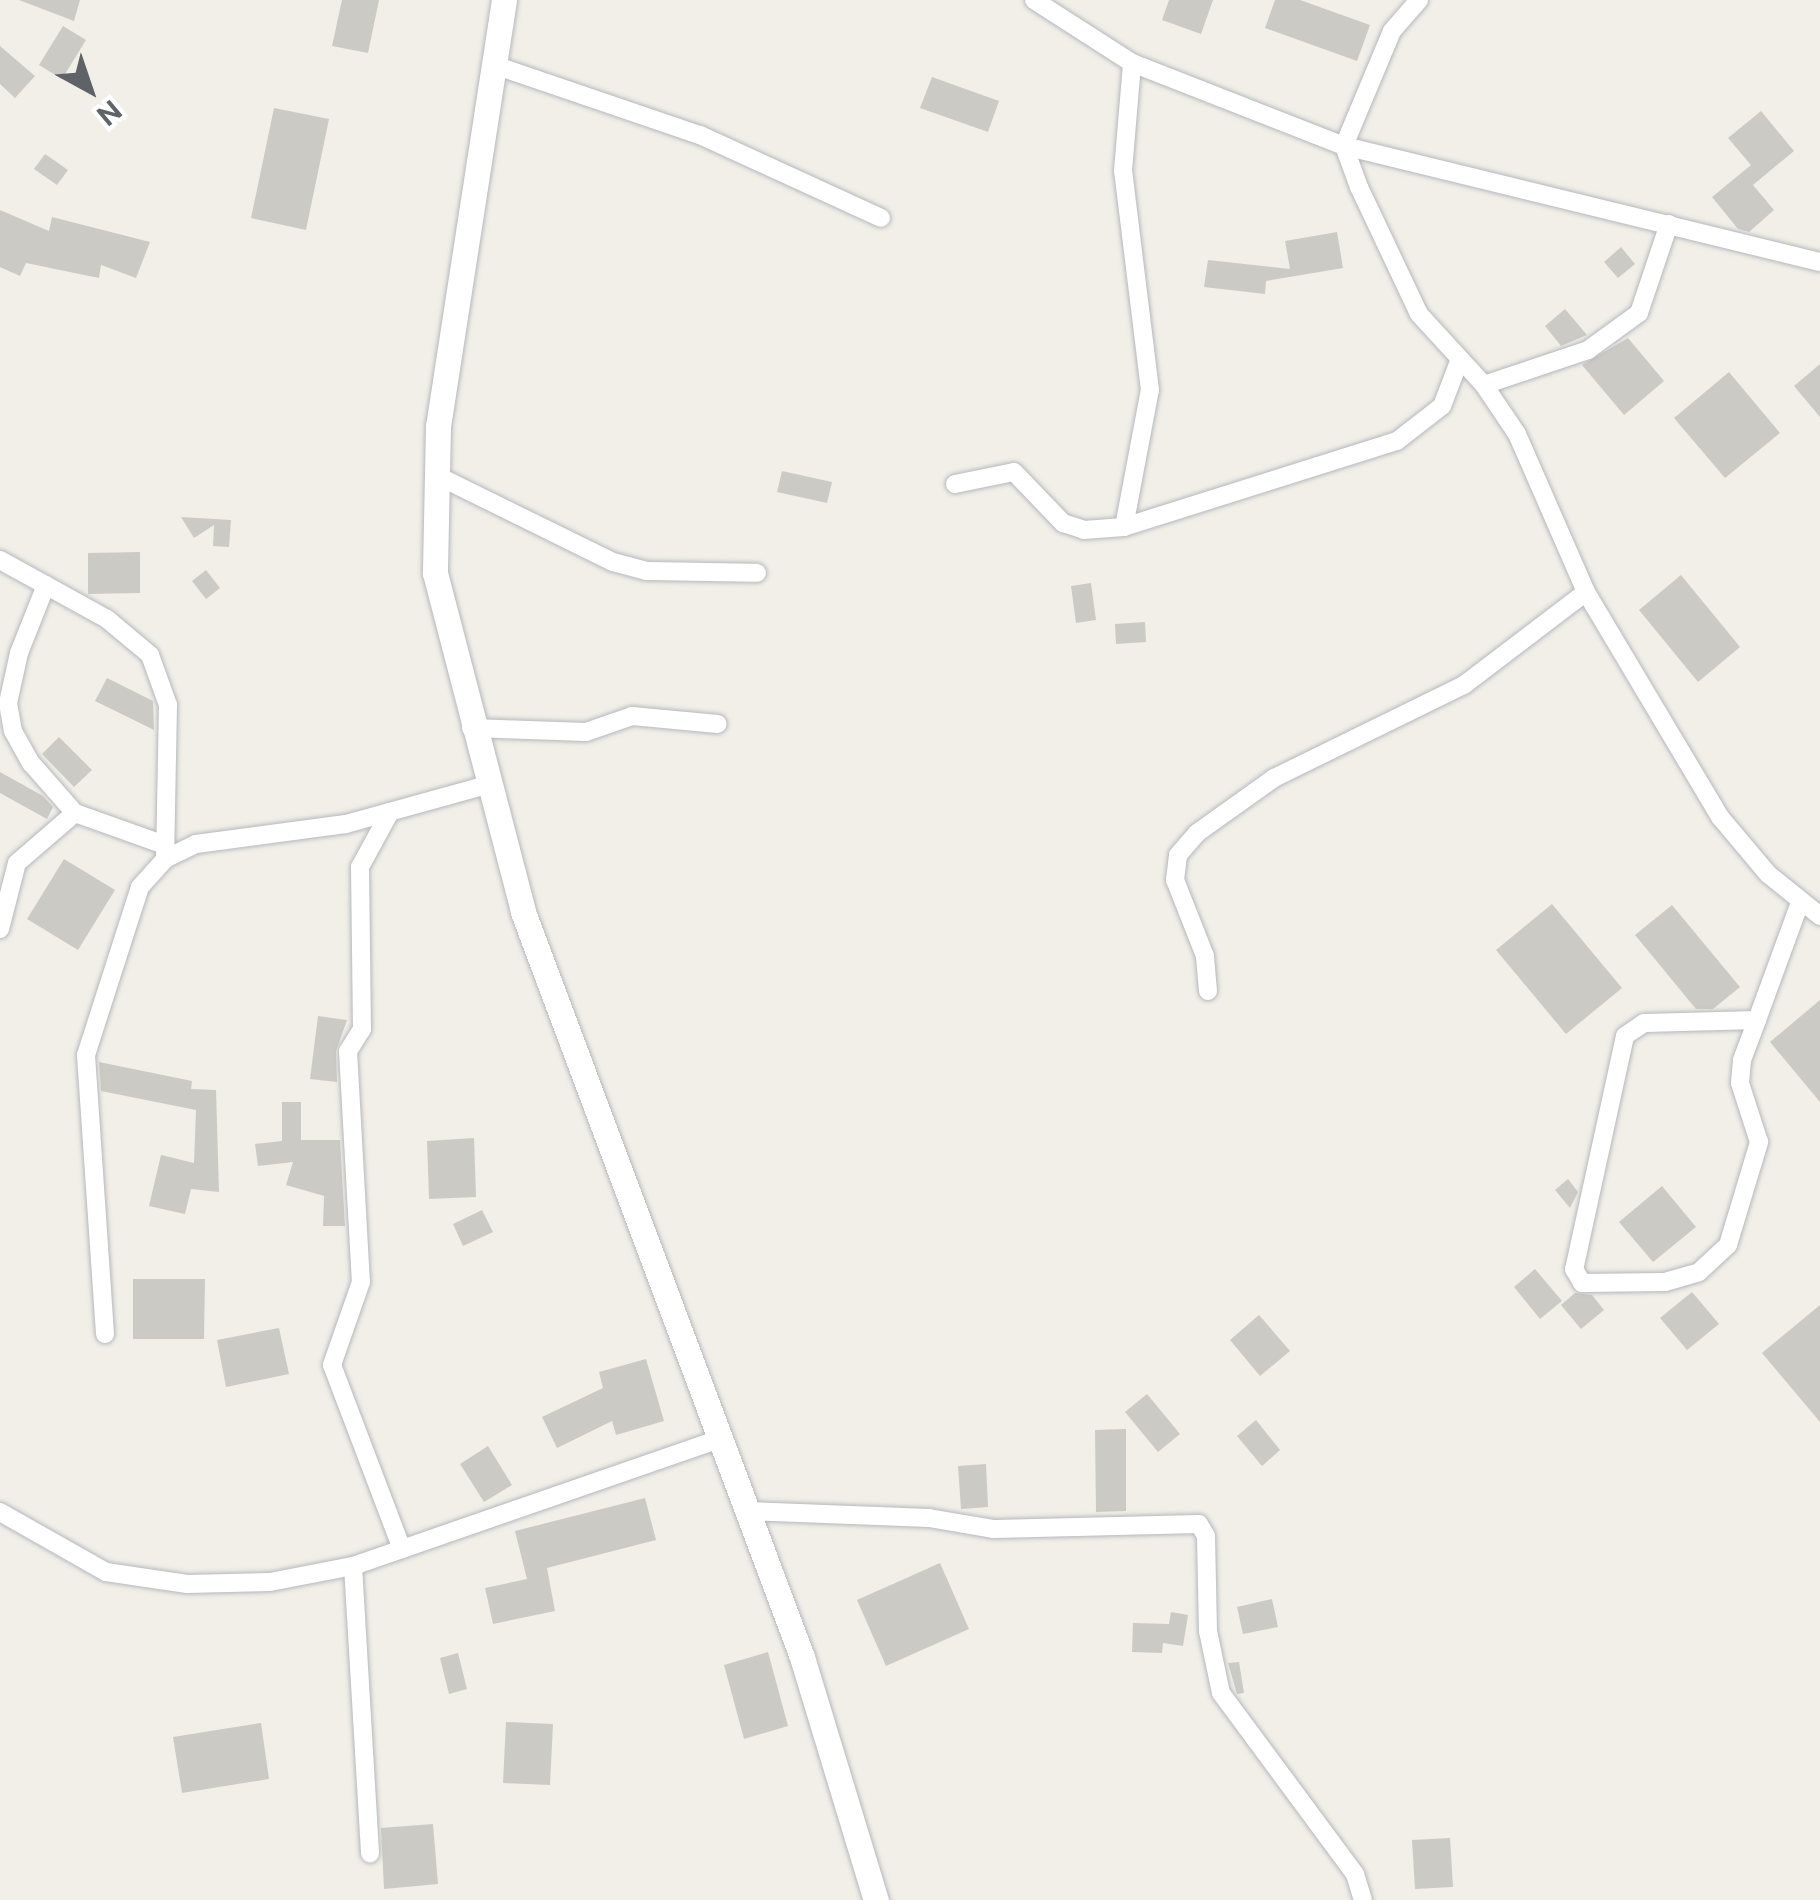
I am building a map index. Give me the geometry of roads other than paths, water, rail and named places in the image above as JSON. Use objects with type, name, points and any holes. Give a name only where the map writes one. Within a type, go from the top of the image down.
[{"type":"main road","points":[[504,0],[434,474],[435,573],[471,728],[523,912],[802,1657],[876,1900]]},
{"type":"street","points":[[1034,0],[1132,63],[1344,146],[1820,262]]},
{"type":"street","points":[[1419,0],[1392,30],[1344,146],[1419,314],[1484,384],[1517,434],[1586,592],[1720,817],[1799,905],[1820,916]]},
{"type":"street","points":[[1124,527],[1150,390],[1123,171],[1132,63]]},
{"type":"street","points":[[494,65],[700,136],[881,218]]},
{"type":"street","points":[[1484,384],[1588,350],[1640,314],[1668,224]]},
{"type":"street","points":[[955,484],[1014,472],[1063,524],[1084,530],[1124,527],[1398,441],[1442,406],[1460,359]]},
{"type":"street","points":[[434,474],[612,562],[646,570],[757,572]]},
{"type":"street","points":[[0,560],[135,638],[161,677],[168,705],[165,852],[134,904],[86,1055],[105,1334]]},
{"type":"street","points":[[46,585],[8,703],[13,731],[30,763],[75,813],[165,852],[390,812],[487,785]]},
{"type":"street","points":[[1208,992],[1205,956],[1175,880],[1178,855],[1196,834],[1274,778],[1464,685],[1586,592]]},
{"type":"street","points":[[471,728],[586,732],[632,716],[718,724]]},
{"type":"street","points":[[390,812],[360,868],[362,1029],[348,1051],[361,1282],[332,1366],[402,1549]]},
{"type":"street","points":[[0,929],[18,863],[75,813]]},
{"type":"street","points":[[1757,1020],[1644,1024],[1624,1036],[1574,1270],[1582,1283],[1665,1282],[1699,1272],[1728,1245],[1758,1142],[1740,1083],[1757,1020],[1799,905]]},
{"type":"street","points":[[0,1512],[106,1572],[187,1584],[270,1582],[353,1566],[720,1439]]},
{"type":"street","points":[[747,1510],[930,1518],[994,1529],[1200,1524],[1206,1536],[1208,1631],[1221,1693],[1354,1874],[1363,1900]]},
{"type":"street","points":[[353,1566],[370,1853]]}]
